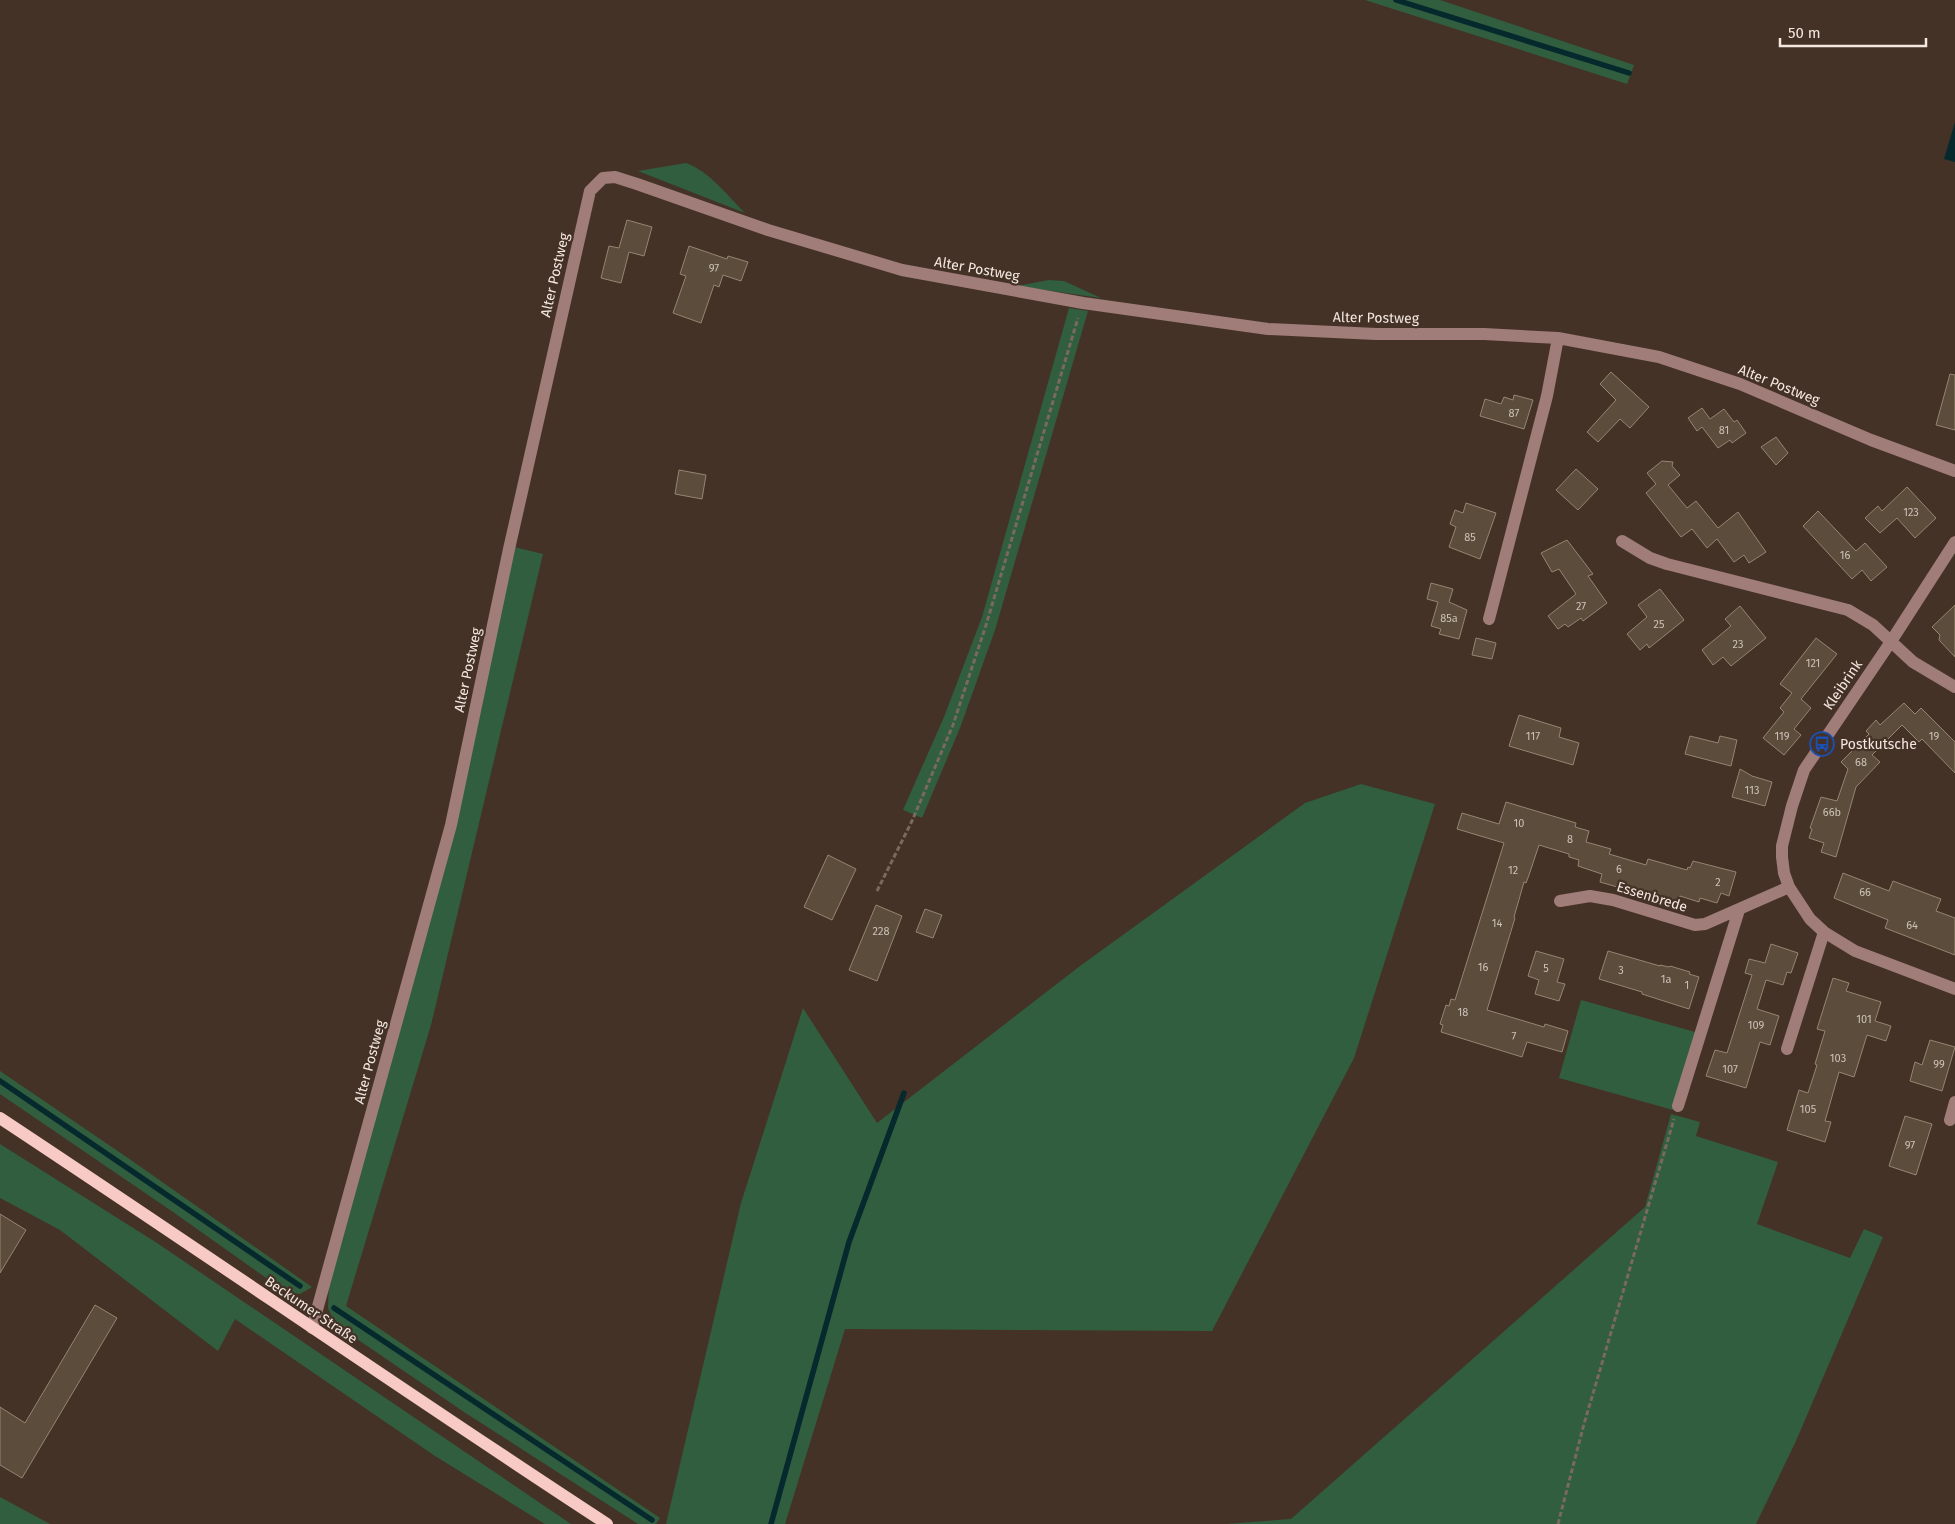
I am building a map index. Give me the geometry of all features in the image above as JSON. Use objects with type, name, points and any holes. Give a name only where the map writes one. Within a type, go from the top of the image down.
[{"type":"main road","name":"Beckumer Straße","points":[[0,1118],[456,1426],[607,1524]]},
{"type":"street","name":"Alter Postweg","points":[[312,1328],[451,825],[509,549],[590,191],[603,178],[616,178],[768,230],[902,270],[1083,303],[1268,329],[1376,334],[1484,334],[1558,338],[1659,356],[1740,384],[1871,440],[1955,471]]},
{"type":"street","points":[[1489,618],[1547,396],[1558,338]]},
{"type":"street","points":[[1622,541],[1650,558],[1667,564],[1848,610],[1873,625],[1890,643],[1913,662],[1955,687]]},
{"type":"street","name":"Kleibrink","points":[[1955,542],[1890,643],[1804,770],[1792,806],[1782,846],[1784,873],[1789,887],[1810,919],[1824,932],[1855,951],[1955,989]]},
{"type":"street","name":"Essenbrede","points":[[1560,901],[1590,896],[1613,900],[1695,925],[1705,924],[1789,887]]},
{"type":"street","points":[[1678,1106],[1739,910]]},
{"type":"street","points":[[1787,1049],[1824,932]]},
{"type":"street","points":[[1950,1120],[1955,1102]]},
{"type":"path","points":[[877,890],[912,821],[953,725],[986,625],[1083,303]]},
{"type":"path","points":[[1558,1524],[1584,1424],[1678,1106]]},
{"type":"green space","points":[[1365,0],[1440,0],[1634,65],[1627,84]]},
{"type":"green space","points":[[686,163],[703,172],[745,213],[638,171]]},
{"type":"green space","points":[[1049,280],[1064,281],[1101,298],[1017,286]]},
{"type":"green space","points":[[1069,308],[1088,311],[995,630],[960,728],[922,818],[903,810],[944,717],[982,617]]},
{"type":"green space","points":[[514,547],[543,554],[431,1025],[346,1306],[660,1518],[656,1524],[638,1524],[464,1412],[335,1324],[328,1308],[329,1279],[454,826]]},
{"type":"green space","points":[[1361,784],[1435,804],[1354,1058],[1212,1331],[845,1329],[785,1524],[666,1524],[741,1203],[803,1008],[877,1123],[1080,966],[1305,803]]},
{"type":"green space","points":[[1581,1000],[1695,1032],[1673,1110],[1559,1078]]},
{"type":"green space","points":[[0,1071],[312,1287],[300,1294],[286,1292],[0,1094]]},
{"type":"green space","points":[[1671,1114],[1700,1122],[1696,1136],[1778,1162],[1757,1224],[1850,1258],[1864,1229],[1883,1237],[1796,1441],[1756,1524],[1226,1524],[1291,1519],[1645,1207]]},
{"type":"green space","points":[[0,1144],[157,1243],[571,1524],[545,1524],[435,1456],[235,1319],[218,1351],[60,1230],[0,1198]]},
{"type":"green space","points":[[0,1497],[50,1524],[0,1524]]},
{"type":"water","points":[[1955,122],[1955,162],[1944,159]]},
{"type":"building","points":[[627,220],[652,227],[644,256],[629,252],[621,283],[601,278],[609,246],[619,248]]},
{"type":"building","points":[[689,246],[727,259],[728,256],[748,262],[741,281],[723,275],[719,287],[714,285],[701,323],[673,313],[686,276],[680,274]]},
{"type":"building","points":[[1611,372],[1649,407],[1630,428],[1620,419],[1598,442],[1587,432],[1616,400],[1600,384]]},
{"type":"building","points":[[1950,374],[1955,375],[1955,430],[1936,425]]},
{"type":"building","points":[[1514,395],[1533,400],[1524,429],[1480,416],[1485,399],[1501,404],[1504,397],[1513,400]]},
{"type":"building","points":[[1702,408],[1710,419],[1724,409],[1734,422],[1737,420],[1746,433],[1732,443],[1730,440],[1718,448],[1702,427],[1697,431],[1688,418]]},
{"type":"building","points":[[1776,437],[1788,453],[1776,465],[1761,447]]},
{"type":"building","points":[[1662,461],[1673,462],[1672,466],[1680,475],[1668,485],[1687,508],[1696,501],[1718,528],[1738,512],[1766,552],[1749,563],[1744,555],[1734,562],[1717,539],[1707,548],[1692,529],[1681,537],[1646,493],[1656,484],[1647,473]]},
{"type":"building","points":[[1576,469],[1598,489],[1578,510],[1556,490]]},
{"type":"building","points":[[679,470],[706,475],[702,499],[675,494]]},
{"type":"building","points":[[1907,487],[1936,518],[1915,538],[1897,518],[1880,533],[1865,518],[1878,506],[1882,511]]},
{"type":"building","points":[[1466,503],[1496,513],[1480,559],[1449,547],[1456,527],[1450,524],[1455,510],[1463,513]]},
{"type":"building","points":[[1818,511],[1856,551],[1865,543],[1887,567],[1871,581],[1862,570],[1852,579],[1803,526]]},
{"type":"building","points":[[1567,540],[1593,574],[1588,576],[1607,603],[1583,621],[1581,618],[1568,627],[1565,624],[1558,629],[1548,616],[1576,594],[1559,569],[1552,572],[1541,553]]},
{"type":"building","points":[[1431,583],[1453,589],[1449,602],[1467,610],[1459,639],[1439,634],[1441,629],[1431,626],[1438,602],[1427,599]]},
{"type":"building","points":[[1660,589],[1684,620],[1649,648],[1647,644],[1640,650],[1627,634],[1647,617],[1638,605]]},
{"type":"building","points":[[1955,605],[1955,657],[1939,640],[1940,635],[1932,627]]},
{"type":"building","points":[[1740,606],[1766,638],[1731,666],[1723,657],[1713,665],[1702,650],[1731,626],[1725,619]]},
{"type":"building","points":[[1476,638],[1496,643],[1492,659],[1472,655]]},
{"type":"building","points":[[1816,638],[1837,654],[1801,699],[1811,708],[1794,729],[1801,735],[1784,755],[1763,738],[1784,712],[1780,708],[1792,693],[1780,684]]},
{"type":"building","points":[[1904,703],[1915,714],[1921,708],[1955,742],[1955,773],[1922,739],[1919,742],[1902,725],[1872,755],[1880,762],[1856,787],[1836,857],[1821,852],[1824,843],[1809,838],[1812,829],[1810,828],[1821,797],[1837,801],[1848,769],[1841,762],[1869,734],[1866,731],[1876,720],[1880,725]]},
{"type":"building","points":[[1519,715],[1561,728],[1559,737],[1579,743],[1573,765],[1509,746]]},
{"type":"building","points":[[1690,736],[1718,743],[1720,736],[1737,740],[1731,766],[1685,754]]},
{"type":"building","points":[[1740,769],[1752,776],[1772,782],[1765,806],[1732,797]]},
{"type":"building","points":[[1506,802],[1576,823],[1575,827],[1589,831],[1586,842],[1611,849],[1609,854],[1646,865],[1648,859],[1687,870],[1693,861],[1736,872],[1729,896],[1721,893],[1717,903],[1700,898],[1699,902],[1680,896],[1678,902],[1672,901],[1672,903],[1600,882],[1602,874],[1578,866],[1579,860],[1569,857],[1569,854],[1539,845],[1526,883],[1524,882],[1487,1010],[1544,1027],[1545,1024],[1568,1031],[1562,1052],[1527,1042],[1522,1057],[1441,1032],[1443,1025],[1440,1024],[1446,1005],[1449,1006],[1451,999],[1455,1000],[1504,843],[1457,829],[1462,813],[1499,824]]},
{"type":"building","points":[[828,855],[856,869],[832,920],[804,907]]},
{"type":"building","points":[[1843,873],[1889,891],[1893,881],[1941,899],[1936,911],[1955,918],[1955,955],[1885,928],[1888,920],[1834,898]]},
{"type":"building","points":[[876,905],[902,916],[877,981],[849,970]]},
{"type":"building","points":[[925,909],[942,915],[933,938],[916,932]]},
{"type":"building","points":[[1771,944],[1798,953],[1791,973],[1787,972],[1783,985],[1766,980],[1757,1009],[1779,1016],[1770,1045],[1760,1042],[1746,1088],[1706,1076],[1715,1050],[1727,1053],[1752,975],[1745,973],[1749,959],[1765,963]]},
{"type":"building","points":[[1536,951],[1564,959],[1557,982],[1565,984],[1559,1001],[1535,994],[1539,980],[1528,976]]},
{"type":"building","points":[[1608,951],[1660,966],[1670,966],[1699,977],[1689,1009],[1599,979]]},
{"type":"building","points":[[1833,978],[1849,983],[1846,991],[1881,1002],[1875,1021],[1891,1026],[1886,1041],[1867,1035],[1854,1077],[1839,1072],[1825,1121],[1831,1122],[1825,1142],[1787,1130],[1799,1090],[1808,1093],[1817,1065],[1815,1064],[1825,1031],[1817,1029]]},
{"type":"building","points":[[1930,1040],[1955,1047],[1942,1091],[1910,1081],[1915,1062],[1922,1065]]},
{"type":"building","points":[[1905,1116],[1932,1124],[1916,1175],[1889,1166]]},
{"type":"building","points":[[0,1214],[26,1230],[0,1273]]},
{"type":"building","points":[[95,1305],[117,1318],[22,1478],[0,1465],[0,1407],[25,1423]]},
{"type":"waterway","points":[[1396,0],[1629,73]]},
{"type":"waterway","points":[[0,1081],[300,1286]]},
{"type":"waterway","points":[[771,1524],[849,1242],[904,1093]]},
{"type":"waterway","points":[[334,1308],[652,1520]]},
{"type":"place","name":"Postkutsche","points":[[1822,744]]}]
